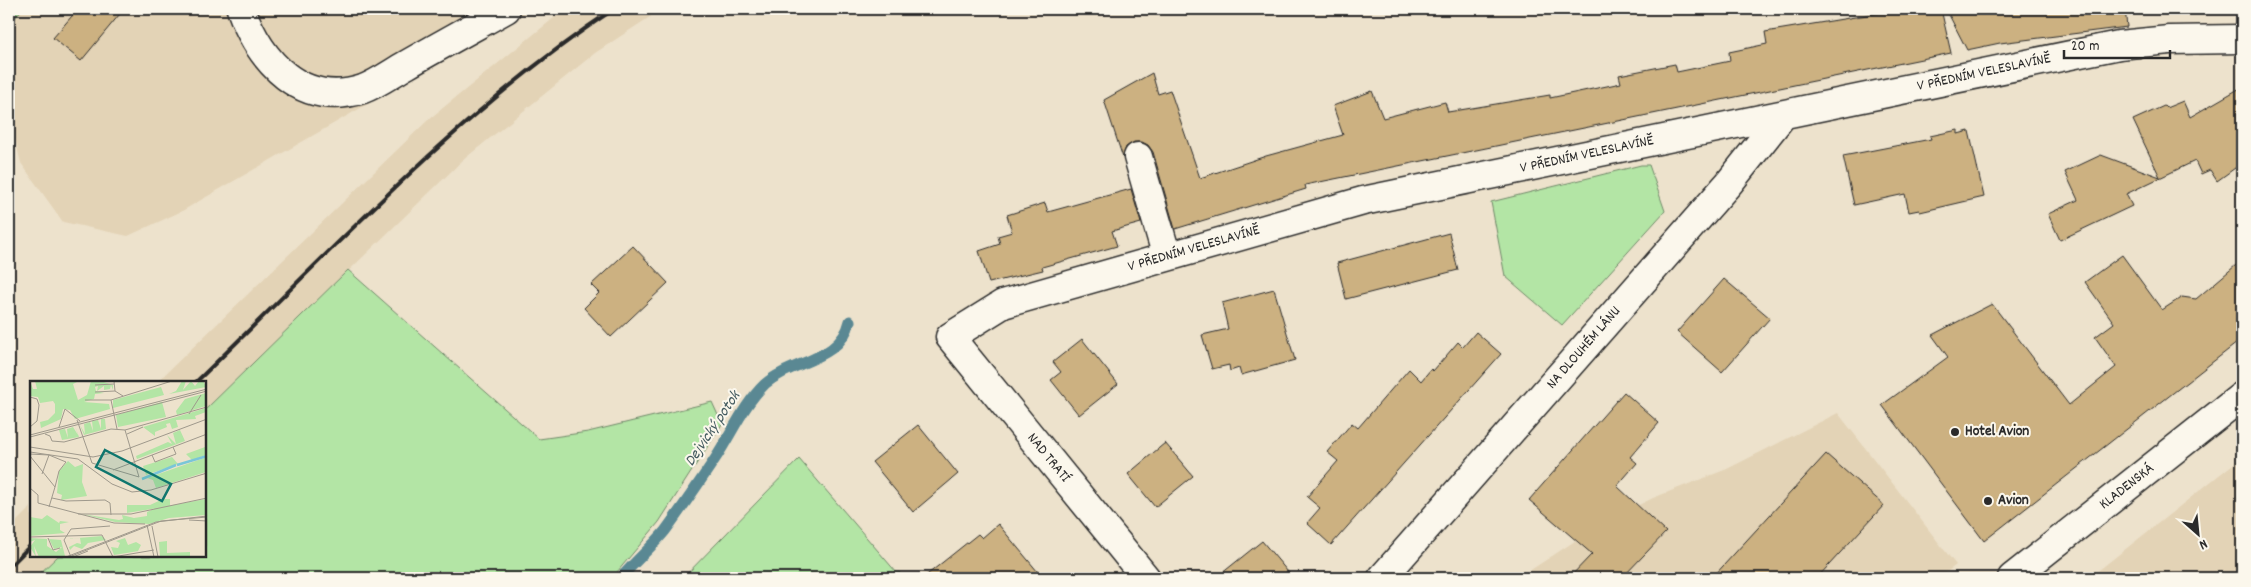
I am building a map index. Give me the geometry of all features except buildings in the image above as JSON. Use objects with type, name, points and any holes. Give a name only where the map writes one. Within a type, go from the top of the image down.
[{"type":"street","points":[[241,9],[249,30],[281,75],[301,86],[331,94],[363,89],[506,9]]},
{"type":"street","name":"V PŘEDNÍM VELESLAVÍNĚ","points":[[950,338],[1003,304],[1363,200],[2119,46],[2170,40],[2242,39]]},
{"type":"street","name":"NA DLOUHÉM LÁNU","points":[[1382,578],[1729,183],[1783,115]]},
{"type":"street","points":[[1138,157],[1167,257]]},
{"type":"street","name":"NAD TRATÍ","points":[[950,338],[1146,578]]},
{"type":"street","name":"KLADENSKÁ","points":[[2012,578],[2242,396]]},
{"type":"shaded area","points":[[20,9],[532,9],[182,211],[128,236],[63,222],[21,163],[9,114],[9,24]]},
{"type":"shaded area","points":[[565,9],[662,9],[595,53],[463,160],[206,409],[206,381],[158,381],[428,120]]},
{"type":"shaded area","points":[[2182,9],[2242,9],[2242,14],[2193,11]]},
{"type":"shaded area","points":[[1838,413],[1956,565],[1939,578],[1520,577],[1604,522],[1653,498],[1727,469]]},
{"type":"shaded area","points":[[2242,457],[2242,578],[2089,578]]},
{"type":"shaded area","points":[[30,508],[30,557],[57,557],[35,578],[9,578],[9,529]]},
{"type":"green space","points":[[9,9],[22,9],[9,26]]},
{"type":"green space","points":[[1641,165],[1649,165],[1665,211],[1562,325],[1505,276],[1491,202]]},
{"type":"green space","points":[[348,270],[539,439],[588,432],[712,402],[722,424],[659,522],[612,578],[35,578],[57,557],[206,557],[206,409]]},
{"type":"green space","points":[[799,459],[897,573],[899,572],[904,578],[683,578]]},
{"type":"waterway","name":"Dejvický potok","points":[[621,578],[665,531],[715,459],[757,392],[776,376],[826,352],[837,344],[845,334],[850,321]]},
{"type":"railway","points":[[197,381],[346,235],[449,138],[502,92],[557,49],[614,9]]},
{"type":"railway","points":[[9,567],[30,546]]},
{"type":"place","name":"Hotel Avion","points":[[1955,432]]},
{"type":"place","name":"Avion","points":[[1988,501]]}]
